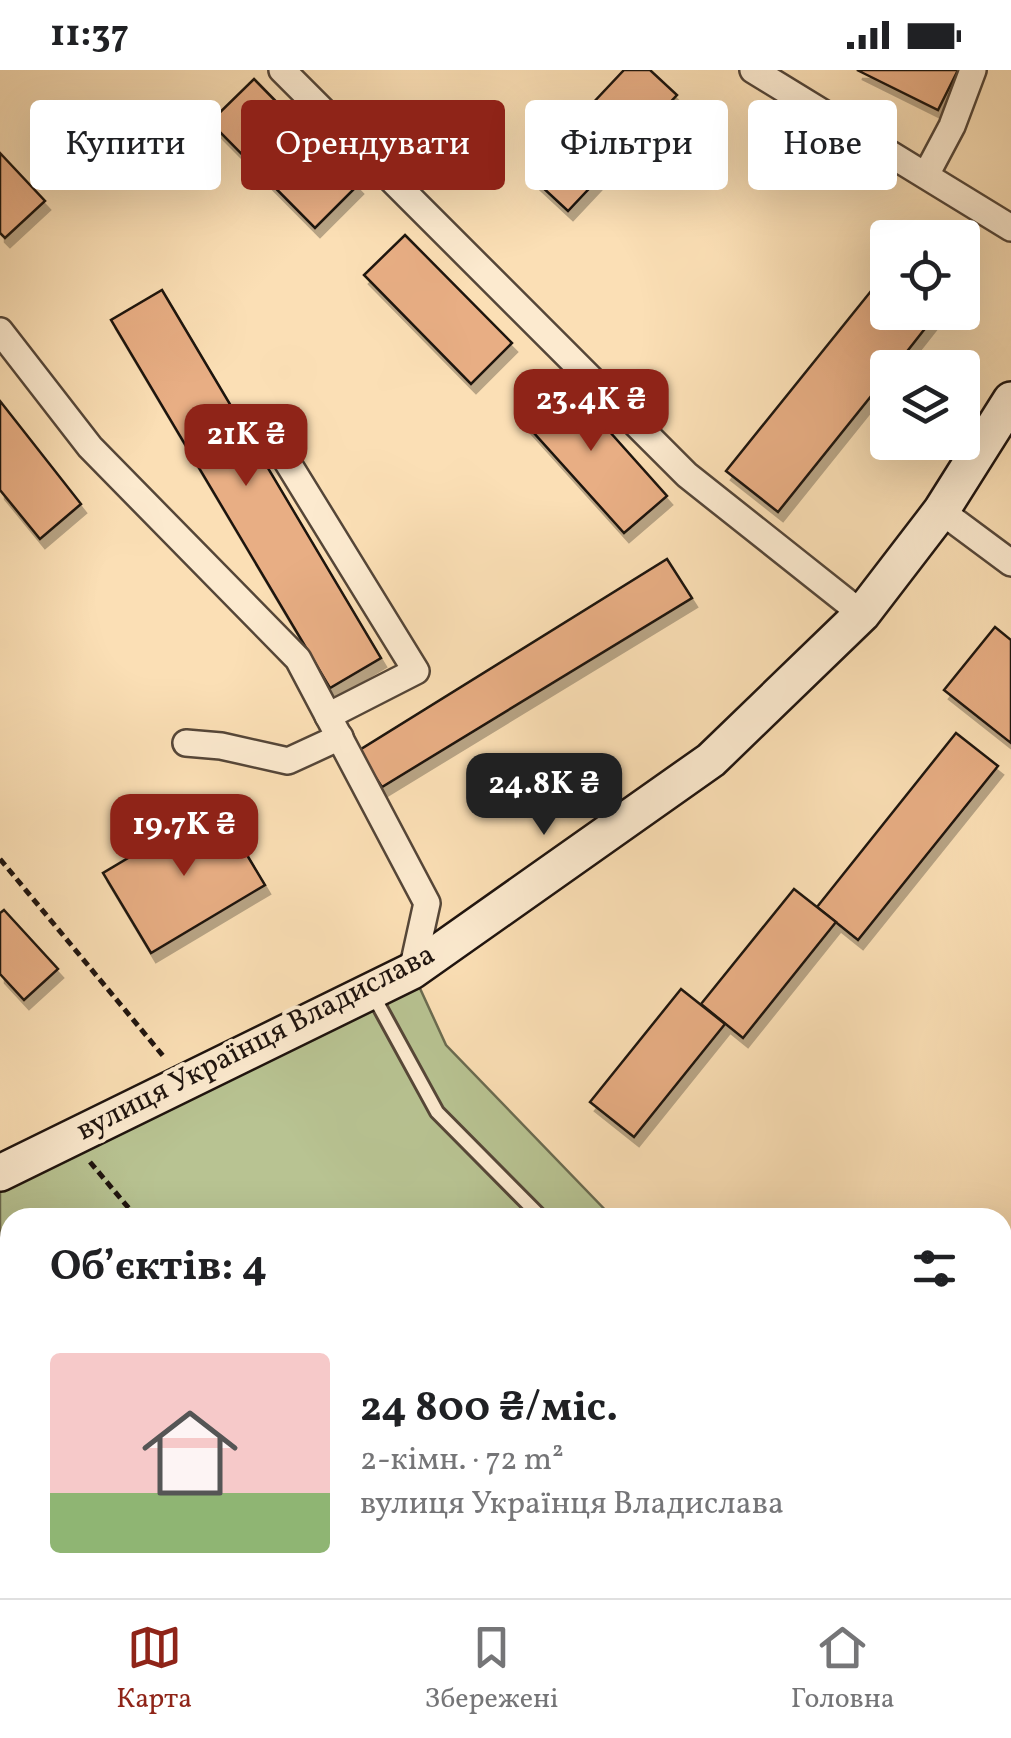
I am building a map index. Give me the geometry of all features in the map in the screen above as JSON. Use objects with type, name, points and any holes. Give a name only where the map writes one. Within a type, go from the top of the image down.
[{"type":"main road","name":"вулиця Українця Владислава","points":[[0,1174],[68,1137],[412,971],[711,760],[862,614],[942,512],[1011,400]]},
{"type":"street","points":[[282,70],[687,474],[862,614]]},
{"type":"street","points":[[753,70],[1011,228]]},
{"type":"street","points":[[926,175],[952,126],[973,70]]},
{"type":"street","points":[[0,331],[90,447],[298,659],[428,903],[412,971]]},
{"type":"street","points":[[186,742],[288,761],[416,671],[275,442]]},
{"type":"street","points":[[942,512],[1011,564]]},
{"type":"lane","points":[[370,991],[437,1112],[532,1208]]},
{"type":"path","points":[[0,859],[183,1081]]},
{"type":"path","points":[[68,1137],[128,1208]]},
{"type":"green space","points":[[412,971],[446,1045],[603,1208],[0,1208],[0,1174]]},
{"type":"building","points":[[624,70],[650,70],[677,95],[672,100],[596,100]]},
{"type":"building","points":[[857,70],[958,70],[938,110]]},
{"type":"building","points":[[254,79],[275,100],[241,100],[241,153],[221,133],[221,111]]},
{"type":"building","points":[[0,153],[30,185],[30,190],[45,201],[5,238],[0,233]]},
{"type":"building","points":[[277,190],[353,190],[315,228]]},
{"type":"building","points":[[545,190],[588,190],[568,211]]},
{"type":"building","points":[[405,235],[512,343],[471,384],[364,275]]},
{"type":"building","points":[[162,290],[381,658],[330,688],[111,320]]},
{"type":"building","points":[[870,292],[870,330],[924,330],[908,350],[870,350],[870,397],[778,512],[726,471]]},
{"type":"building","points":[[559,375],[667,496],[624,533],[516,413]]},
{"type":"building","points":[[0,401],[81,504],[40,539],[0,490]]},
{"type":"building","points":[[667,559],[692,598],[382,787],[358,751]]},
{"type":"building","points":[[995,627],[1011,640],[1011,743],[944,690]]},
{"type":"building","points":[[956,733],[998,766],[858,940],[817,907]]},
{"type":"building","points":[[217,805],[265,885],[151,953],[103,873]]},
{"type":"building","points":[[794,889],[836,922],[743,1038],[701,1004]]},
{"type":"building","points":[[4,910],[58,969],[24,1000],[0,974],[0,913]]},
{"type":"building","points":[[681,989],[725,1024],[634,1137],[590,1102]]}]
